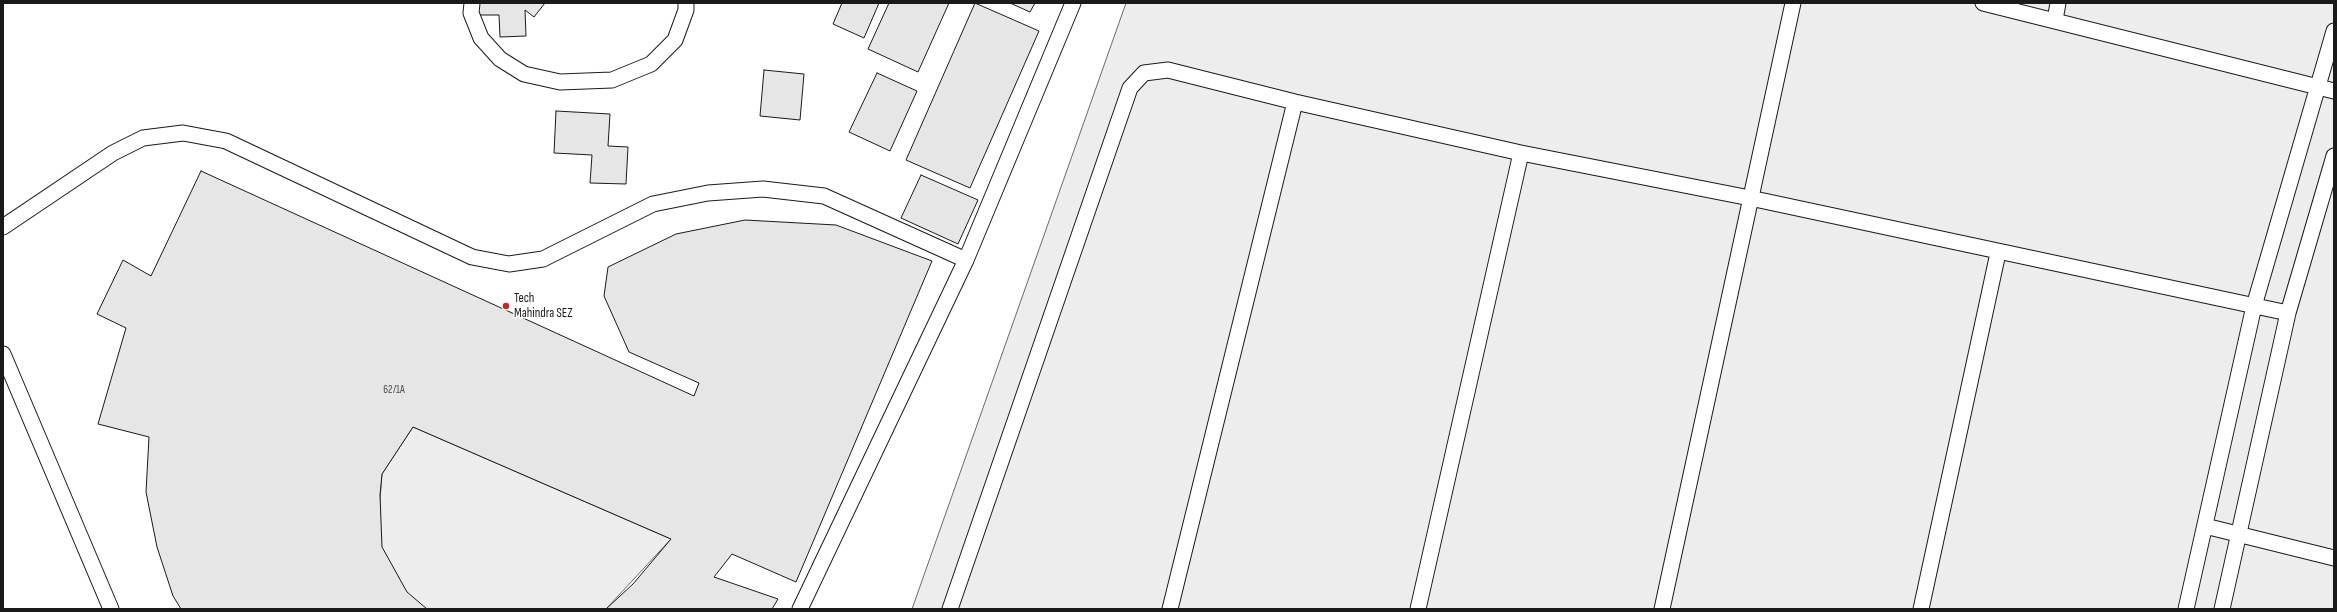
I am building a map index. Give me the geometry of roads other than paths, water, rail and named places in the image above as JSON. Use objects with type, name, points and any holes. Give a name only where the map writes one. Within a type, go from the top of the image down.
[{"type":"lane","points":[[472,3],[472,13],[481,38],[500,59],[524,74],[560,82],[612,80],[651,64],[675,40],[686,10],[686,3]]},
{"type":"lane","points":[[800,609],[966,260],[1073,3]]},
{"type":"lane","points":[[1662,609],[1792,3]]},
{"type":"lane","points":[[1984,3],[2334,91]]},
{"type":"lane","points":[[2055,20],[2058,3]]},
{"type":"lane","points":[[2186,609],[2254,306],[2334,31]]},
{"type":"lane","points":[[950,609],[1130,88],[1144,73],[1168,70],[1295,102],[1521,153],[1750,198],[2288,313]]},
{"type":"lane","points":[[1170,609],[1295,102]]},
{"type":"lane","points":[[3,227],[113,153],[144,138],[183,133],[226,141],[472,257],[509,264],[543,259],[653,204],[708,193],[763,189],[824,196],[966,260]]},
{"type":"lane","points":[[1418,609],[1521,153]]},
{"type":"lane","points":[[2222,609],[2288,313],[2334,156]]},
{"type":"lane","points":[[1922,609],[1998,252]]},
{"type":"lane","points":[[3,354],[111,609]]},
{"type":"lane","points":[[2205,526],[2334,558]]},
{"type":"place","name":"Tech Mahindra SEZ","points":[[506,306]]}]
